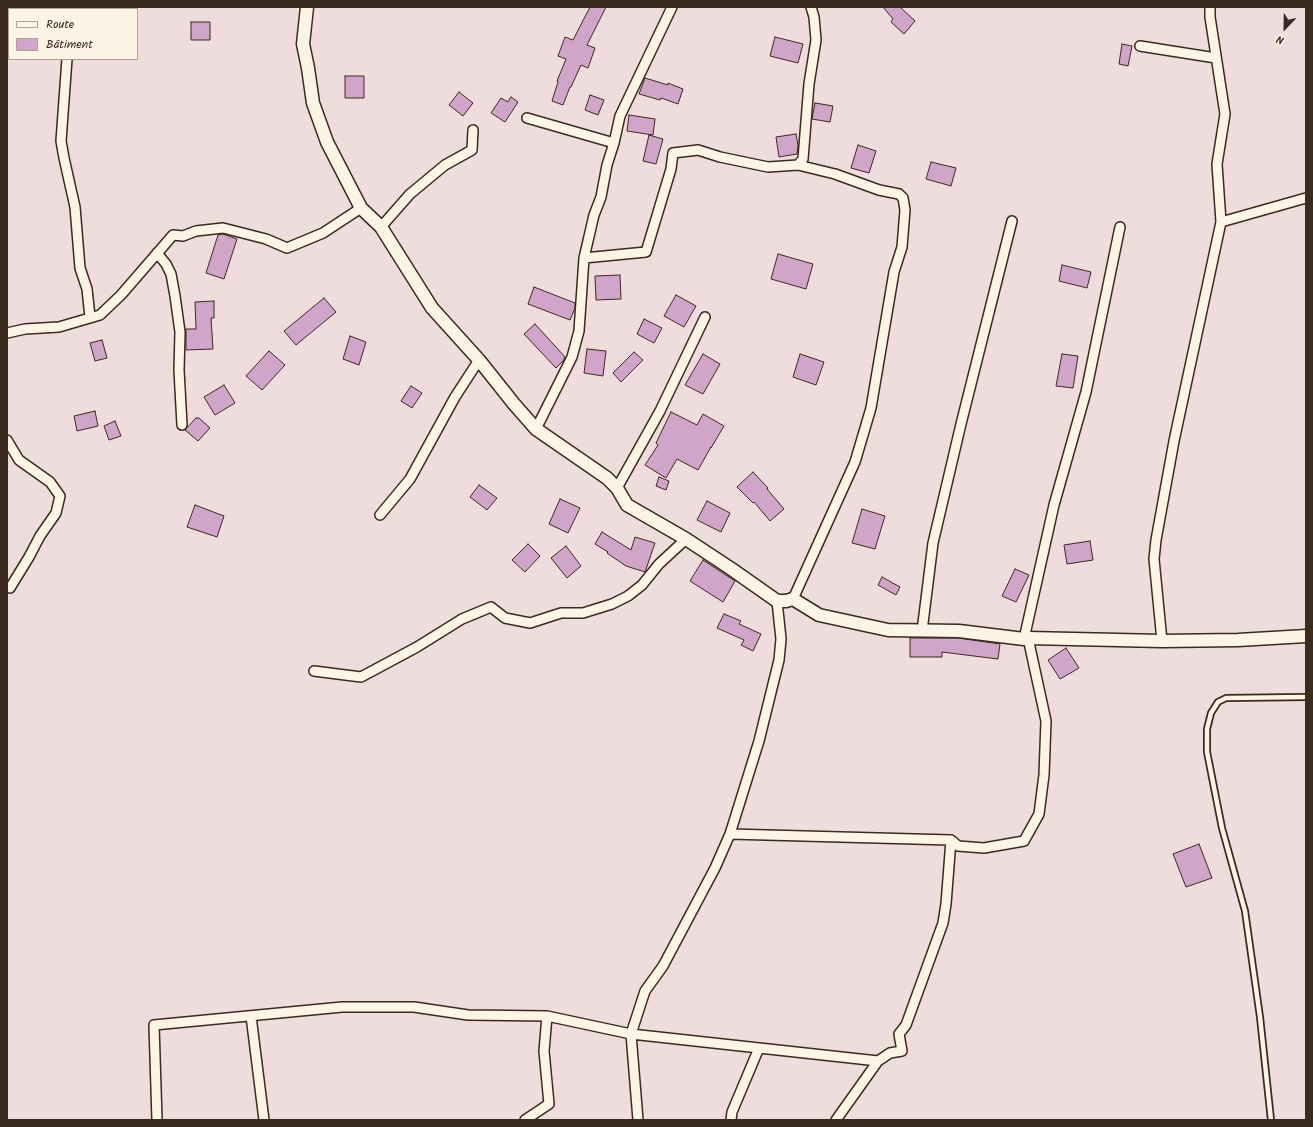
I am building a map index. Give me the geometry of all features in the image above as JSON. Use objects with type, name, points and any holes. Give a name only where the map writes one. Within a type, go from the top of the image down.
[{"type":"street","points":[[307,7],[302,44],[308,68],[313,103],[326,142],[361,208],[381,227],[432,308],[479,360],[536,429],[607,478],[617,488],[627,505],[686,539],[777,600],[793,600],[819,615],[888,630],[959,631],[1026,639],[1238,640],[1306,636]]},
{"type":"street","points":[[536,429],[572,357],[580,332],[584,258],[594,215],[601,197],[620,116],[672,7]]},
{"type":"street","points":[[798,165],[803,159],[816,40],[814,17],[811,7]]},
{"type":"street","points":[[1162,640],[1154,559],[1156,540],[1174,441],[1221,222],[1217,164],[1225,114],[1210,17],[1210,7]]},
{"type":"street","points":[[1140,46],[1216,58]]},
{"type":"street","points":[[67,60],[61,141],[76,206],[80,268],[87,289],[90,317]]},
{"type":"street","points":[[527,118],[614,143]]},
{"type":"street","points":[[381,227],[410,194],[445,165],[472,150],[472,130]]},
{"type":"street","points":[[584,258],[646,252],[671,169],[673,153],[698,150],[720,157],[768,167],[798,165],[835,174],[879,190],[899,194],[903,198],[905,210],[902,247],[894,272],[871,408],[855,462],[793,600]]},
{"type":"street","points":[[1221,222],[1306,198]]},
{"type":"street","points":[[7,333],[26,329],[59,327],[100,315],[121,295],[173,235],[183,236],[196,231],[223,228],[266,239],[287,248],[323,233],[361,208]]},
{"type":"street","points":[[922,631],[933,543],[1012,221]]},
{"type":"street","points":[[730,834],[951,840],[958,846],[984,848],[1024,841],[1039,814],[1044,775],[1046,721],[1026,639],[1054,505],[1086,392],[1120,227]]},
{"type":"street","points":[[157,253],[166,264],[171,274],[175,296],[180,332],[179,370],[182,425]]},
{"type":"street","points":[[617,488],[660,411],[705,317]]},
{"type":"street","points":[[380,515],[410,478],[455,397],[479,360]]},
{"type":"street","points":[[7,440],[19,460],[50,482],[60,496],[56,513],[40,536],[29,558],[10,588]]},
{"type":"street","points":[[314,672],[361,677],[417,647],[462,619],[491,607],[506,618],[530,623],[561,613],[583,613],[612,604],[628,596],[642,585],[659,564],[686,539]]},
{"type":"street","points":[[638,1120],[631,1034],[645,991],[663,966],[712,875],[730,834],[759,741],[780,660],[781,639],[777,600]]},
{"type":"street","points":[[836,1120],[878,1061],[890,1053],[902,1051],[899,1034],[906,1025],[943,923],[951,840]]},
{"type":"street","points":[[157,1120],[154,1025],[342,1007],[414,1007],[468,1015],[547,1016],[631,1034],[878,1061]]},
{"type":"street","points":[[252,1016],[264,1120]]},
{"type":"street","points":[[525,1120],[549,1104],[544,1051],[547,1016]]},
{"type":"street","points":[[731,1120],[732,1112],[759,1048]]},
{"type":"lane","points":[[1271,1120],[1260,1017],[1245,910],[1222,828],[1207,752],[1207,729],[1211,713],[1218,702],[1226,698],[1306,697]]},
{"type":"building","points":[[590,7],[606,7],[587,45],[595,48],[588,68],[581,65],[563,105],[552,101],[558,82],[557,81],[566,59],[558,56],[565,37],[573,40]]},
{"type":"building","points":[[883,7],[900,7],[915,21],[904,34],[891,22],[893,19]]},
{"type":"building","points":[[191,22],[210,22],[210,40],[191,40]]},
{"type":"building","points":[[775,37],[803,44],[798,63],[770,56]]},
{"type":"building","points":[[1122,44],[1132,46],[1128,66],[1119,64]]},
{"type":"building","points":[[345,76],[364,76],[364,98],[345,98]]},
{"type":"building","points":[[645,78],[668,85],[668,83],[683,89],[678,104],[661,98],[660,100],[639,94]]},
{"type":"building","points":[[459,92],[473,103],[463,116],[449,105]]},
{"type":"building","points":[[590,95],[604,100],[598,115],[585,110]]},
{"type":"building","points":[[511,97],[518,102],[505,122],[491,113],[501,98],[508,102]]},
{"type":"building","points":[[815,103],[833,106],[830,122],[812,119]]},
{"type":"building","points":[[629,115],[655,119],[653,135],[627,131]]},
{"type":"building","points":[[796,134],[798,145],[797,154],[779,157],[776,137]]},
{"type":"building","points":[[649,135],[663,139],[656,164],[643,161]]},
{"type":"building","points":[[858,145],[876,151],[869,173],[851,168]]},
{"type":"building","points":[[931,162],[956,168],[951,186],[926,179]]},
{"type":"building","points":[[223,234],[237,239],[224,279],[206,273],[218,235]]},
{"type":"building","points":[[778,254],[813,264],[806,289],[771,279]]},
{"type":"building","points":[[1062,265],[1091,272],[1087,288],[1059,281]]},
{"type":"building","points":[[620,275],[621,299],[596,300],[595,276]]},
{"type":"building","points":[[534,287],[575,303],[575,308],[570,320],[528,304]]},
{"type":"building","points":[[676,295],[696,306],[684,327],[664,316]]},
{"type":"building","points":[[324,298],[336,312],[296,345],[284,331]]},
{"type":"building","points":[[214,301],[214,318],[211,318],[213,349],[186,350],[186,329],[196,329],[195,302]]},
{"type":"building","points":[[644,319],[662,328],[654,343],[637,334]]},
{"type":"building","points":[[535,324],[565,357],[556,368],[524,334]]},
{"type":"building","points":[[350,336],[366,342],[359,365],[343,359]]},
{"type":"building","points":[[102,340],[107,358],[95,361],[90,343]]},
{"type":"building","points":[[587,349],[606,351],[603,376],[584,373]]},
{"type":"building","points":[[269,351],[285,365],[262,390],[246,376]]},
{"type":"building","points":[[634,352],[643,360],[621,382],[613,373]]},
{"type":"building","points":[[703,354],[720,364],[703,394],[685,385]]},
{"type":"building","points":[[800,354],[824,362],[816,385],[793,377]]},
{"type":"building","points":[[1062,354],[1078,356],[1073,388],[1056,386]]},
{"type":"building","points":[[224,385],[235,403],[215,415],[204,397]]},
{"type":"building","points":[[411,386],[422,393],[412,408],[401,401]]},
{"type":"building","points":[[95,411],[98,426],[77,431],[74,416]]},
{"type":"building","points":[[671,412],[697,425],[703,414],[724,426],[698,470],[677,459],[666,478],[645,465],[658,445],[656,443]]},
{"type":"building","points":[[196,418],[199,418],[210,428],[198,441],[185,430]]},
{"type":"building","points":[[115,421],[121,436],[109,440],[104,426]]},
{"type":"building","points":[[753,472],[768,488],[767,489],[784,509],[770,521],[754,502],[753,503],[737,487]]},
{"type":"building","points":[[659,477],[669,481],[666,490],[656,486]]},
{"type":"building","points":[[479,485],[497,498],[487,510],[470,497]]},
{"type":"building","points":[[560,499],[580,508],[568,533],[549,524]]},
{"type":"building","points":[[707,501],[730,513],[721,532],[697,520]]},
{"type":"building","points":[[195,505],[224,516],[217,537],[187,527]]},
{"type":"building","points":[[862,509],[885,516],[875,549],[852,543]]},
{"type":"building","points":[[602,532],[631,550],[635,537],[655,543],[645,572],[626,566],[595,544]]},
{"type":"building","points":[[1090,541],[1093,560],[1067,564],[1064,545]]},
{"type":"building","points":[[528,544],[540,556],[525,572],[512,560]]},
{"type":"building","points":[[566,546],[581,566],[567,578],[551,558]]},
{"type":"building","points":[[703,560],[735,581],[723,602],[690,581]]},
{"type":"building","points":[[1015,569],[1029,575],[1016,602],[1002,596]]},
{"type":"building","points":[[882,577],[900,587],[896,595],[878,585]]},
{"type":"building","points":[[724,614],[741,621],[739,624],[761,634],[753,651],[741,645],[744,640],[717,628]]},
{"type":"building","points":[[910,638],[958,638],[1000,644],[998,659],[942,652],[942,657],[910,657]]},
{"type":"building","points":[[1066,648],[1079,668],[1060,679],[1048,660]]},
{"type":"building","points":[[1199,844],[1212,878],[1186,887],[1173,854]]}]
